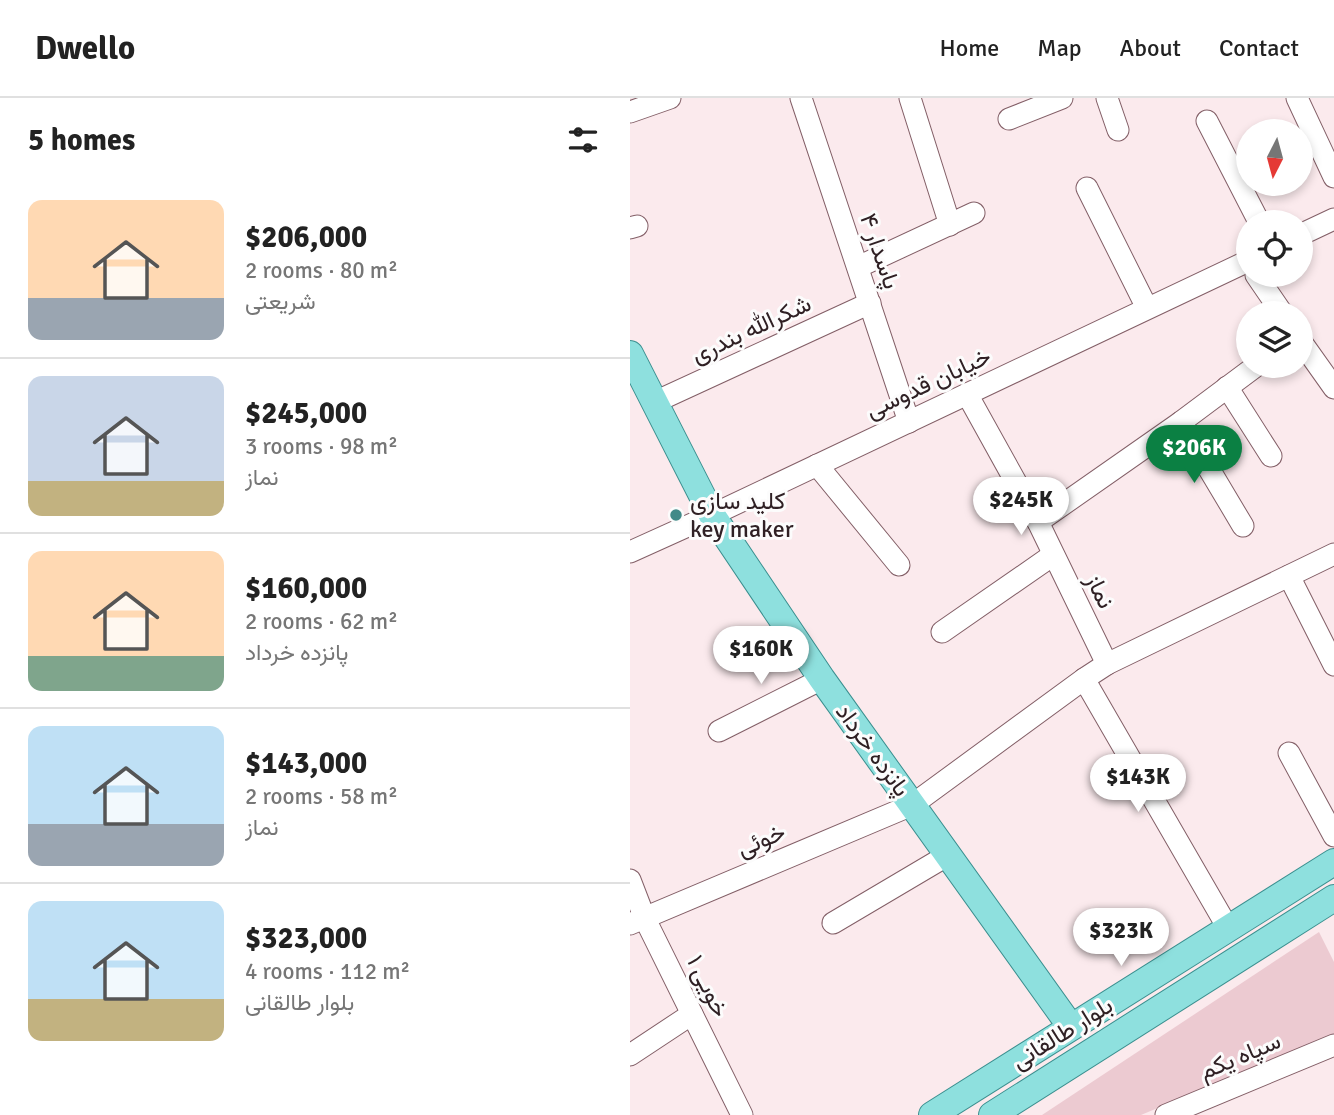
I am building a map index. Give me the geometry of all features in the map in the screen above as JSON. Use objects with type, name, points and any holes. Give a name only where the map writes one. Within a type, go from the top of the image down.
[{"type":"main road","name":"پانزده خرداد","points":[[632,361],[712,515],[822,678],[1071,1027]]},
{"type":"main road","name":"بلوار طالقانی","points":[[932,1115],[1228,928],[1330,872]]},
{"type":"main road","name":"بلوار طالقانی","points":[[992,1115],[1334,898]]},
{"type":"street","points":[[630,112],[670,98]]},
{"type":"street","name":"پاسدار ۴","points":[[801,98],[909,422]]},
{"type":"street","points":[[910,98],[950,225]]},
{"type":"street","points":[[1009,119],[1062,98]]},
{"type":"street","points":[[1107,98],[1118,131]]},
{"type":"street","points":[[1297,98],[1334,177]]},
{"type":"street","points":[[1207,121],[1253,210]]},
{"type":"street","points":[[1087,188],[1147,308]]},
{"type":"street","points":[[858,267],[974,213]]},
{"type":"street","points":[[1313,230],[1334,219]]},
{"type":"street","name":"خیابان قدوسی","points":[[630,552],[1147,308],[1236,270]]},
{"type":"street","name":"شکرالله بندری","points":[[654,402],[870,303]]},
{"type":"street","points":[[1313,358],[1334,388]]},
{"type":"street","points":[[1038,522],[1239,378]]},
{"type":"street","points":[[1227,387],[1270,456]]},
{"type":"street","name":"نماز","points":[[967,394],[1038,522],[1107,664]]},
{"type":"street","points":[[1181,422],[1243,526]]},
{"type":"street","points":[[817,465],[898,565]]},
{"type":"street","name":"خوئی","points":[[637,921],[912,804],[1107,664],[1334,554]]},
{"type":"street","points":[[942,632],[1053,555]]},
{"type":"street","points":[[1289,576],[1334,665]]},
{"type":"street","points":[[719,731],[822,678]]},
{"type":"street","points":[[1084,679],[1228,928]]},
{"type":"street","points":[[1289,753],[1334,836]]},
{"type":"street","points":[[833,923],[948,855]]},
{"type":"street","name":"خویی ۱","points":[[630,880],[637,921],[692,1014],[742,1115]]},
{"type":"street","points":[[630,1055],[692,1014]]},
{"type":"street","name":"سپاه یکم","points":[[1166,1115],[1334,1045]]},
{"type":"shaded area","points":[[1319,932],[1334,962],[1334,1034],[1141,1115],[1042,1115]]},
{"type":"place","name":"کلید سازی key maker","points":[[676,515]]}]
